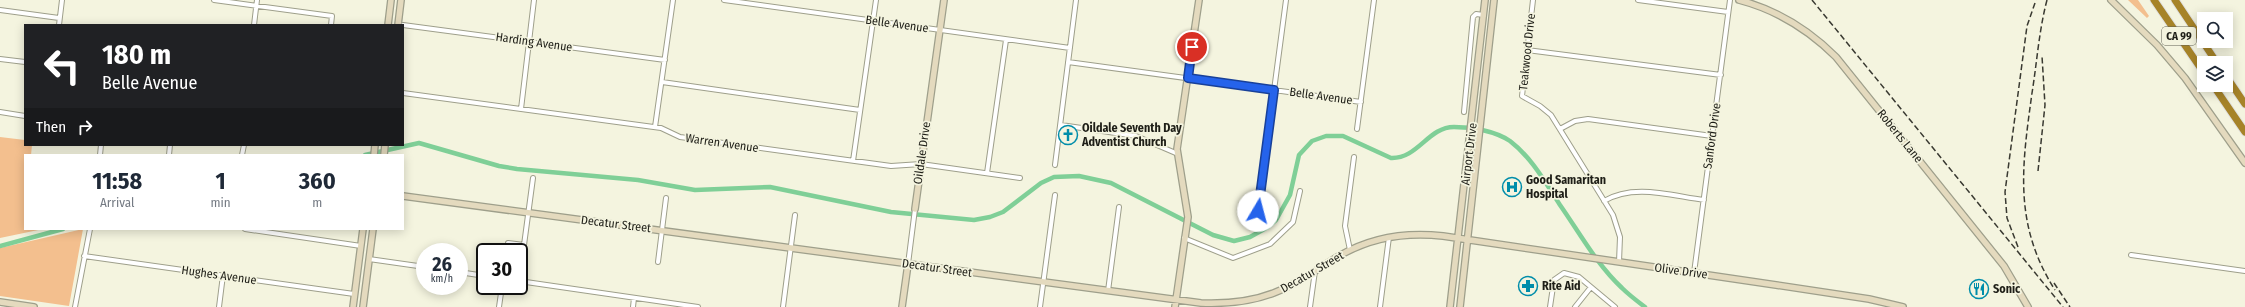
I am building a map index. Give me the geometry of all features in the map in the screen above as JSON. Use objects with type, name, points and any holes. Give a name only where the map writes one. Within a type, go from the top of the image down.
[{"type":"highway","name":"CA 99","points":[[2154,0],[2197,63]]},
{"type":"highway","name":"CA 99","points":[[2175,0],[2213,56]]},
{"type":"highway","points":[[2233,86],[2245,104]]},
{"type":"highway","points":[[2218,92],[2245,132]]},
{"type":"street","points":[[59,24],[62,0]]},
{"type":"street","points":[[214,0],[332,16],[331,24]]},
{"type":"street","points":[[254,24],[257,0]]},
{"type":"street","points":[[388,24],[391,0]]},
{"type":"street","points":[[398,24],[401,0]]},
{"type":"street","points":[[521,109],[534,0]]},
{"type":"street","points":[[655,128],[673,0]]},
{"type":"street","name":"Belle Avenue","points":[[724,0],[1070,48]]},
{"type":"street","points":[[853,161],[876,0]]},
{"type":"street","name":"Oildale Drive","points":[[902,307],[944,0]]},
{"type":"street","points":[[1055,165],[1076,0]]},
{"type":"street","points":[[1175,307],[1188,217],[1178,154],[1199,0]]},
{"type":"street","points":[[1258,211],[1286,0]]},
{"type":"street","points":[[1357,129],[1374,0]]},
{"type":"street","name":"Airport Drive","points":[[1450,307],[1471,134],[1485,0]]},
{"type":"street","name":"Airport Drive","points":[[1460,307],[1494,0]]},
{"type":"street","name":"Teakwood Drive","points":[[1533,0],[1522,96],[1546,110],[1560,129],[1604,201],[1619,229],[1621,246],[1619,262]]},
{"type":"street","points":[[1638,0],[1728,12]]},
{"type":"street","name":"Sanford Drive","points":[[1694,273],[1730,0]]},
{"type":"street","name":"Roberts Lane","points":[[1739,0],[1780,15],[1804,30],[1836,57],[2004,266],[2028,307]]},
{"type":"street","points":[[2111,0],[2157,45],[2185,78],[2245,163]]},
{"type":"street","points":[[0,10],[59,18]]},
{"type":"street","points":[[1464,112],[1474,17],[1476,14],[1484,15]]},
{"type":"street","name":"Harding Avenue","points":[[404,25],[665,60]]},
{"type":"street","points":[[987,173],[1006,40]]},
{"type":"street","points":[[1527,50],[1720,75]]},
{"type":"street","points":[[0,59],[24,62]]},
{"type":"street","name":"Belle Avenue","points":[[1068,62],[1361,102]]},
{"type":"street","points":[[662,82],[860,110]]},
{"type":"street","name":"Warren Avenue","points":[[404,93],[655,128],[680,137],[853,161],[892,166],[921,164],[1020,178]]},
{"type":"street","points":[[0,112],[24,116]]},
{"type":"street","points":[[1560,129],[1575,121],[1588,120],[1712,136]]},
{"type":"street","points":[[1061,125],[1136,136],[1178,154]]},
{"type":"street","points":[[1350,250],[1345,226],[1354,157]]},
{"type":"street","points":[[524,243],[532,178]]},
{"type":"street","points":[[1604,201],[1619,193],[1633,191],[1704,200]]},
{"type":"street","points":[[1184,238],[1233,258],[1270,244],[1294,222],[1300,192]]},
{"type":"street","points":[[1040,307],[1055,195]]},
{"type":"street","name":"Decatur Street","points":[[404,196],[662,230],[790,249],[1215,304],[1241,302],[1276,292],[1350,250],[1389,238],[1417,235],[1459,239]]},
{"type":"street","points":[[658,262],[666,198]]},
{"type":"street","points":[[1108,291],[1119,207]]},
{"type":"street","points":[[783,307],[795,215]]},
{"type":"street","points":[[75,307],[90,230]]},
{"type":"street","points":[[252,230],[361,246],[366,252],[368,268]]},
{"type":"street","points":[[353,307],[363,230]]},
{"type":"street","points":[[363,307],[373,230]]},
{"type":"street","points":[[1380,307],[1389,238]]},
{"type":"street","name":"Olive Drive","points":[[1459,239],[1862,298],[1903,307]]},
{"type":"street","points":[[2131,254],[2245,271]]},
{"type":"street","name":"Hughes Avenue","points":[[84,256],[354,294]]},
{"type":"street","points":[[369,259],[416,266]]},
{"type":"street","points":[[1310,307],[1315,271]]},
{"type":"street","points":[[1550,307],[1554,280],[1564,273],[1579,276],[1615,307]]},
{"type":"street","points":[[219,307],[223,275]]},
{"type":"street","points":[[528,282],[698,307]]},
{"type":"street","points":[[1575,307],[1591,287]]},
{"type":"street","points":[[499,307],[501,295]]},
{"type":"street","points":[[633,307],[634,298]]},
{"type":"street","points":[[0,302],[34,307]]},
{"type":"shaded area","points":[[2128,0],[2138,0],[2149,16],[2147,18]]},
{"type":"shaded area","points":[[0,137],[24,140],[24,146],[32,146],[31,154],[24,154],[24,230],[38,230],[0,238]]},
{"type":"shaded area","points":[[83,230],[69,306],[0,296],[0,248]]},
{"type":"waterway","points":[[370,154],[419,143],[499,166],[517,169],[638,180],[695,190],[770,187],[891,212],[974,220],[990,217],[1003,212],[1041,183],[1054,177],[1079,176],[1111,183],[1213,235],[1234,241],[1250,237],[1268,227],[1276,220],[1290,195],[1299,155],[1312,141],[1326,136],[1343,136],[1391,158],[1409,154],[1430,137],[1445,128],[1468,128],[1483,130],[1504,138],[1510,141],[1525,155],[1538,171],[1604,269],[1625,291],[1645,307]]},
{"type":"waterway","points":[[0,246],[59,230]]},
{"type":"railway","points":[[1812,0],[2063,307]]},
{"type":"railway","points":[[2018,247],[2007,218],[2005,192],[2027,26],[2036,0]]},
{"type":"railway","points":[[2047,0],[2040,34],[2025,145],[2024,194],[2032,242],[2042,266],[2055,290]]},
{"type":"railway","points":[[2038,171],[2045,105],[2042,56]]},
{"type":"railway","points":[[2054,283],[2070,307]]},
{"type":"place","name":"Oildale Seventh Day Adventist Church","points":[[1068,135]]},
{"type":"place","name":"Good Samaritan Hospital","points":[[1512,187]]},
{"type":"place","name":"Rite Aid","points":[[1528,286]]},
{"type":"place","name":"Sonic","points":[[1979,289]]},
{"type":"route","points":[[1192,47],[1188,78],[1274,90],[1258,211]]}]
